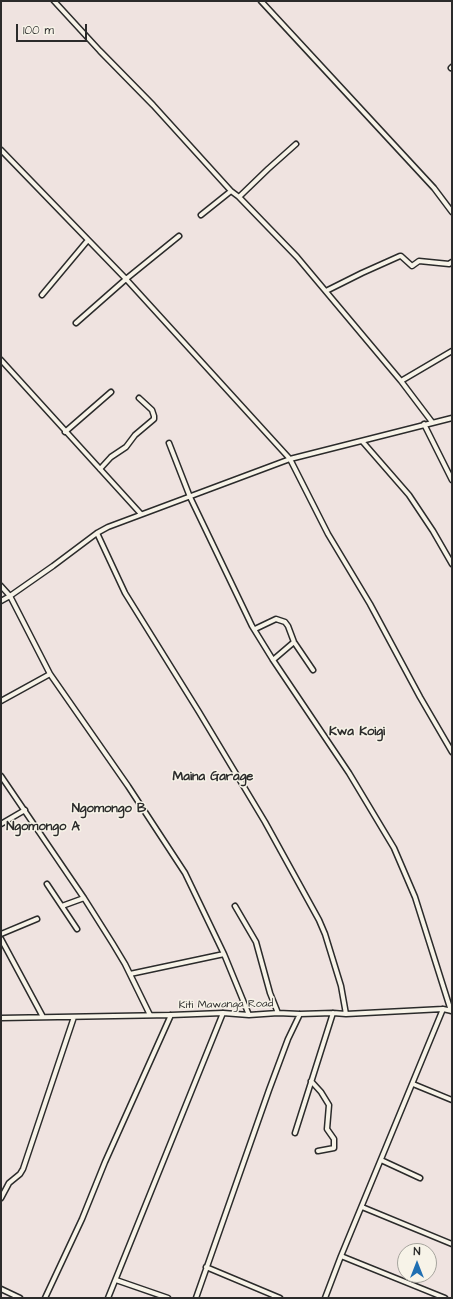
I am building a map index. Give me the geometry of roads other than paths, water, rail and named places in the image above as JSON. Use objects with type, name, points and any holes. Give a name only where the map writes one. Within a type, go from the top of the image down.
[{"type":"street","points":[[54,1],[194,149],[231,191],[239,197],[297,257],[401,381],[432,422]]},
{"type":"street","points":[[261,1],[434,188],[452,212]]},
{"type":"street","points":[[239,197],[296,144]]},
{"type":"street","points":[[1,150],[126,279],[290,459],[328,534],[370,604],[452,752]]},
{"type":"street","points":[[201,215],[231,191]]},
{"type":"street","points":[[76,323],[126,279],[179,236]]},
{"type":"street","points":[[42,295],[88,240]]},
{"type":"street","points":[[326,292],[362,273],[400,256],[412,266],[419,262],[449,264],[452,262]]},
{"type":"street","points":[[401,381],[452,351]]},
{"type":"street","points":[[1,360],[141,514]]},
{"type":"street","points":[[65,432],[111,392]]},
{"type":"street","points":[[100,469],[111,456],[126,448],[135,435],[154,419],[152,410],[139,398]]},
{"type":"street","points":[[1,600],[10,596],[97,533],[108,527],[290,459],[452,418]]},
{"type":"street","points":[[424,424],[452,480]]},
{"type":"street","points":[[362,441],[409,495],[433,531],[452,564]]},
{"type":"street","points":[[169,443],[190,497],[255,629],[273,660],[349,773],[394,848],[415,896],[452,1011]]},
{"type":"street","points":[[97,533],[125,593],[264,822],[319,920],[341,986],[346,1014]]},
{"type":"street","points":[[1,586],[10,596],[50,674],[128,786],[185,873],[224,954],[249,1015]]},
{"type":"street","points":[[255,629],[276,619],[285,622],[294,642],[313,670]]},
{"type":"street","points":[[273,660],[294,642]]},
{"type":"street","points":[[1,702],[50,674]]},
{"type":"street","points":[[1,776],[84,898],[113,944],[130,974],[150,1015]]},
{"type":"street","points":[[1,824],[25,810]]},
{"type":"street","points":[[46,884],[77,929]]},
{"type":"street","points":[[62,906],[84,898]]},
{"type":"street","points":[[236,906],[256,942],[270,993],[278,1013]]},
{"type":"street","points":[[1,934],[37,919]]},
{"type":"street","points":[[1,939],[43,1017]]},
{"type":"street","points":[[130,974],[224,954]]},
{"type":"street","points":[[325,1298],[443,1009]]},
{"type":"street","name":"Kiti Mawanga Road","points":[[1,1018],[171,1015],[223,1012],[249,1015],[278,1013],[346,1014],[443,1009],[452,1011]]},
{"type":"street","points":[[108,1298],[223,1012]]},
{"type":"street","points":[[295,1133],[333,1013]]},
{"type":"street","points":[[196,1298],[274,1075],[288,1039],[300,1014]]},
{"type":"street","points":[[45,1298],[82,1219],[105,1162],[171,1015]]},
{"type":"street","points":[[1,1198],[9,1183],[20,1174],[23,1169],[74,1016]]},
{"type":"street","points":[[311,1081],[321,1092],[329,1105],[327,1129],[334,1139],[334,1148],[318,1151]]},
{"type":"street","points":[[413,1084],[452,1100]]},
{"type":"street","points":[[381,1160],[420,1178]]},
{"type":"street","points":[[362,1207],[452,1244]]},
{"type":"street","points":[[341,1256],[445,1298]]},
{"type":"street","points":[[206,1267],[280,1298]]},
{"type":"street","points":[[116,1280],[168,1298]]},
{"type":"street","points":[[1,1289],[20,1298]]},
{"type":"district","name":"Kwa Koigi","points":[[357,732]]},
{"type":"district","name":"Maina Garage","points":[[213,777]]},
{"type":"district","name":"Ngomongo B","points":[[109,809]]},
{"type":"district","name":"Ngomongo A","points":[[43,827]]}]
